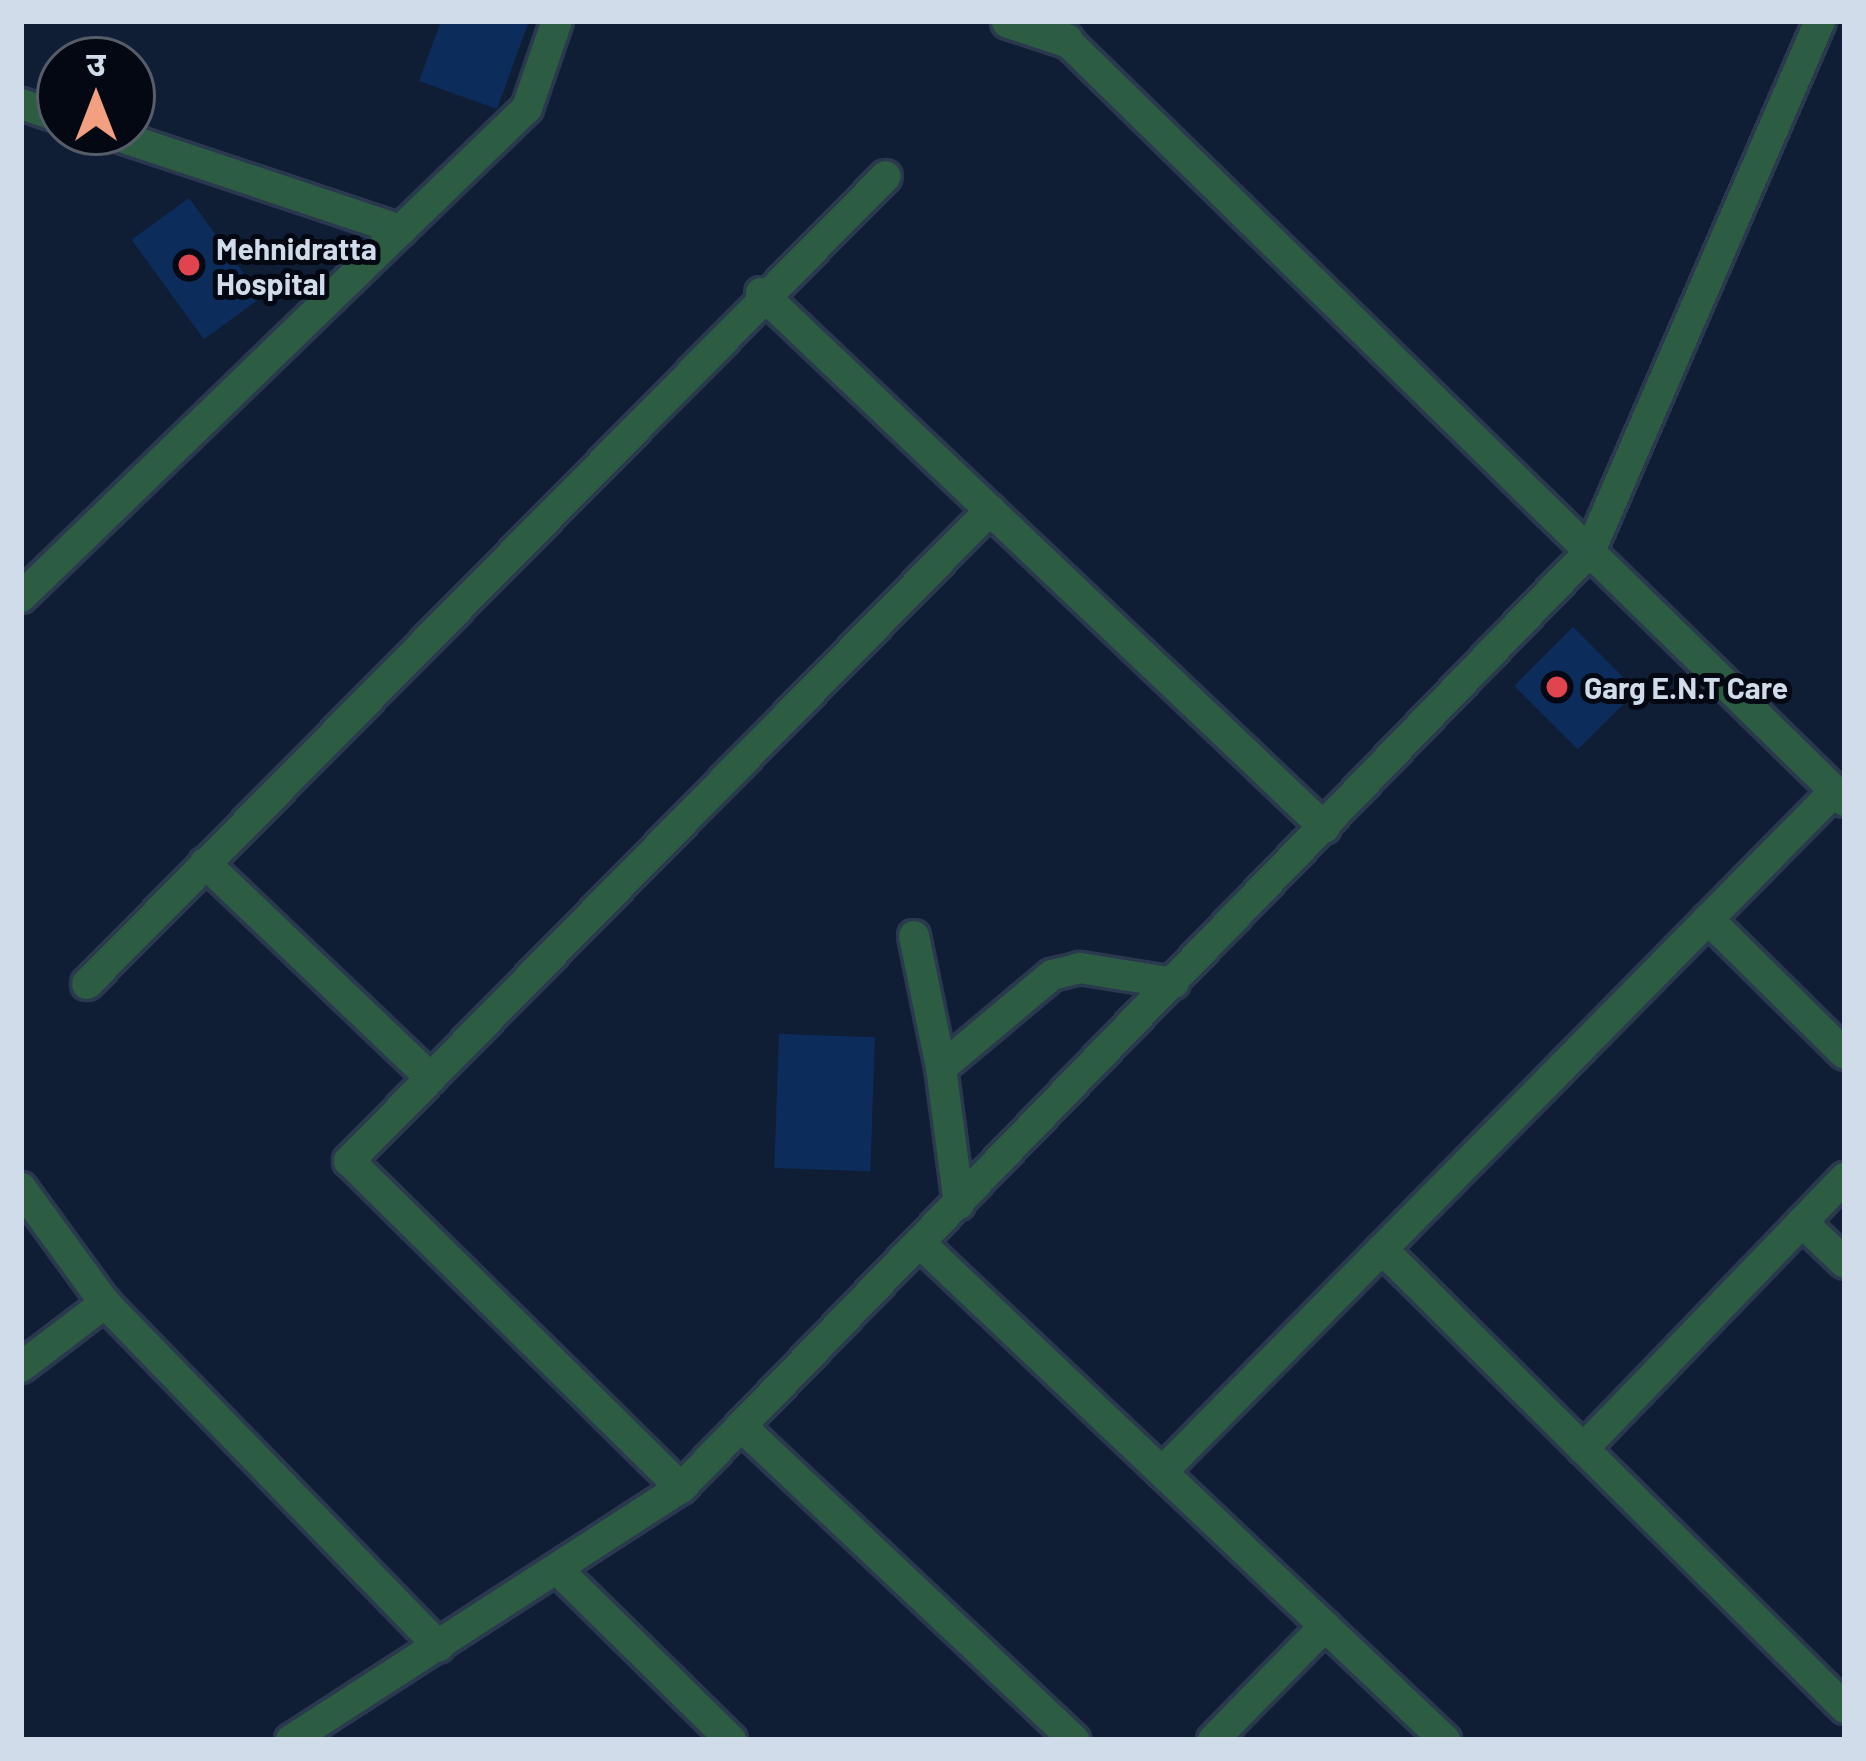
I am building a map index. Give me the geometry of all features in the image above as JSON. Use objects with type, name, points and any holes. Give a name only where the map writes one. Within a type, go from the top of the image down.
[{"type":"street","points":[[22,595],[527,109],[557,21]]},
{"type":"street","points":[[1008,21],[1066,40],[1840,796],[1708,920],[1162,1472]]},
{"type":"street","points":[[291,1740],[330,1730],[439,1646],[681,1488],[1590,551],[1820,21]]},
{"type":"street","points":[[156,149],[400,230]]},
{"type":"street","points":[[87,984],[761,292],[886,176]]},
{"type":"street","points":[[761,292],[1325,828]]},
{"type":"street","points":[[681,1488],[349,1162],[990,510]]},
{"type":"street","points":[[205,862],[431,1078]]},
{"type":"street","points":[[1708,920],[1845,1054]]},
{"type":"street","points":[[914,936],[941,1068],[959,1204]]},
{"type":"street","points":[[941,1068],[1052,975],[1080,968],[1174,983]]},
{"type":"street","points":[[1583,1449],[1845,1178]]},
{"type":"street","points":[[21,1188],[105,1303],[439,1646]]},
{"type":"street","points":[[1802,1222],[1845,1263]]},
{"type":"street","points":[[920,1243],[1445,1740]]},
{"type":"street","points":[[1382,1249],[1845,1708]]},
{"type":"street","points":[[21,1367],[105,1303]]},
{"type":"street","points":[[741,1426],[1074,1740]]},
{"type":"street","points":[[557,1569],[731,1740]]},
{"type":"street","points":[[1214,1740],[1325,1626]]},
{"type":"building","points":[[441,21],[529,21],[497,109],[419,81]]},
{"type":"building","points":[[189,198],[261,298],[204,339],[132,240]]},
{"type":"building","points":[[1573,627],[1637,691],[1578,749],[1514,686]]},
{"type":"building","points":[[779,1034],[875,1037],[870,1171],[774,1168]]},
{"type":"place","name":"Mehnidratta Hospital","points":[[189,265]]},
{"type":"place","name":"Garg E.N.T Care","points":[[1557,687]]}]
